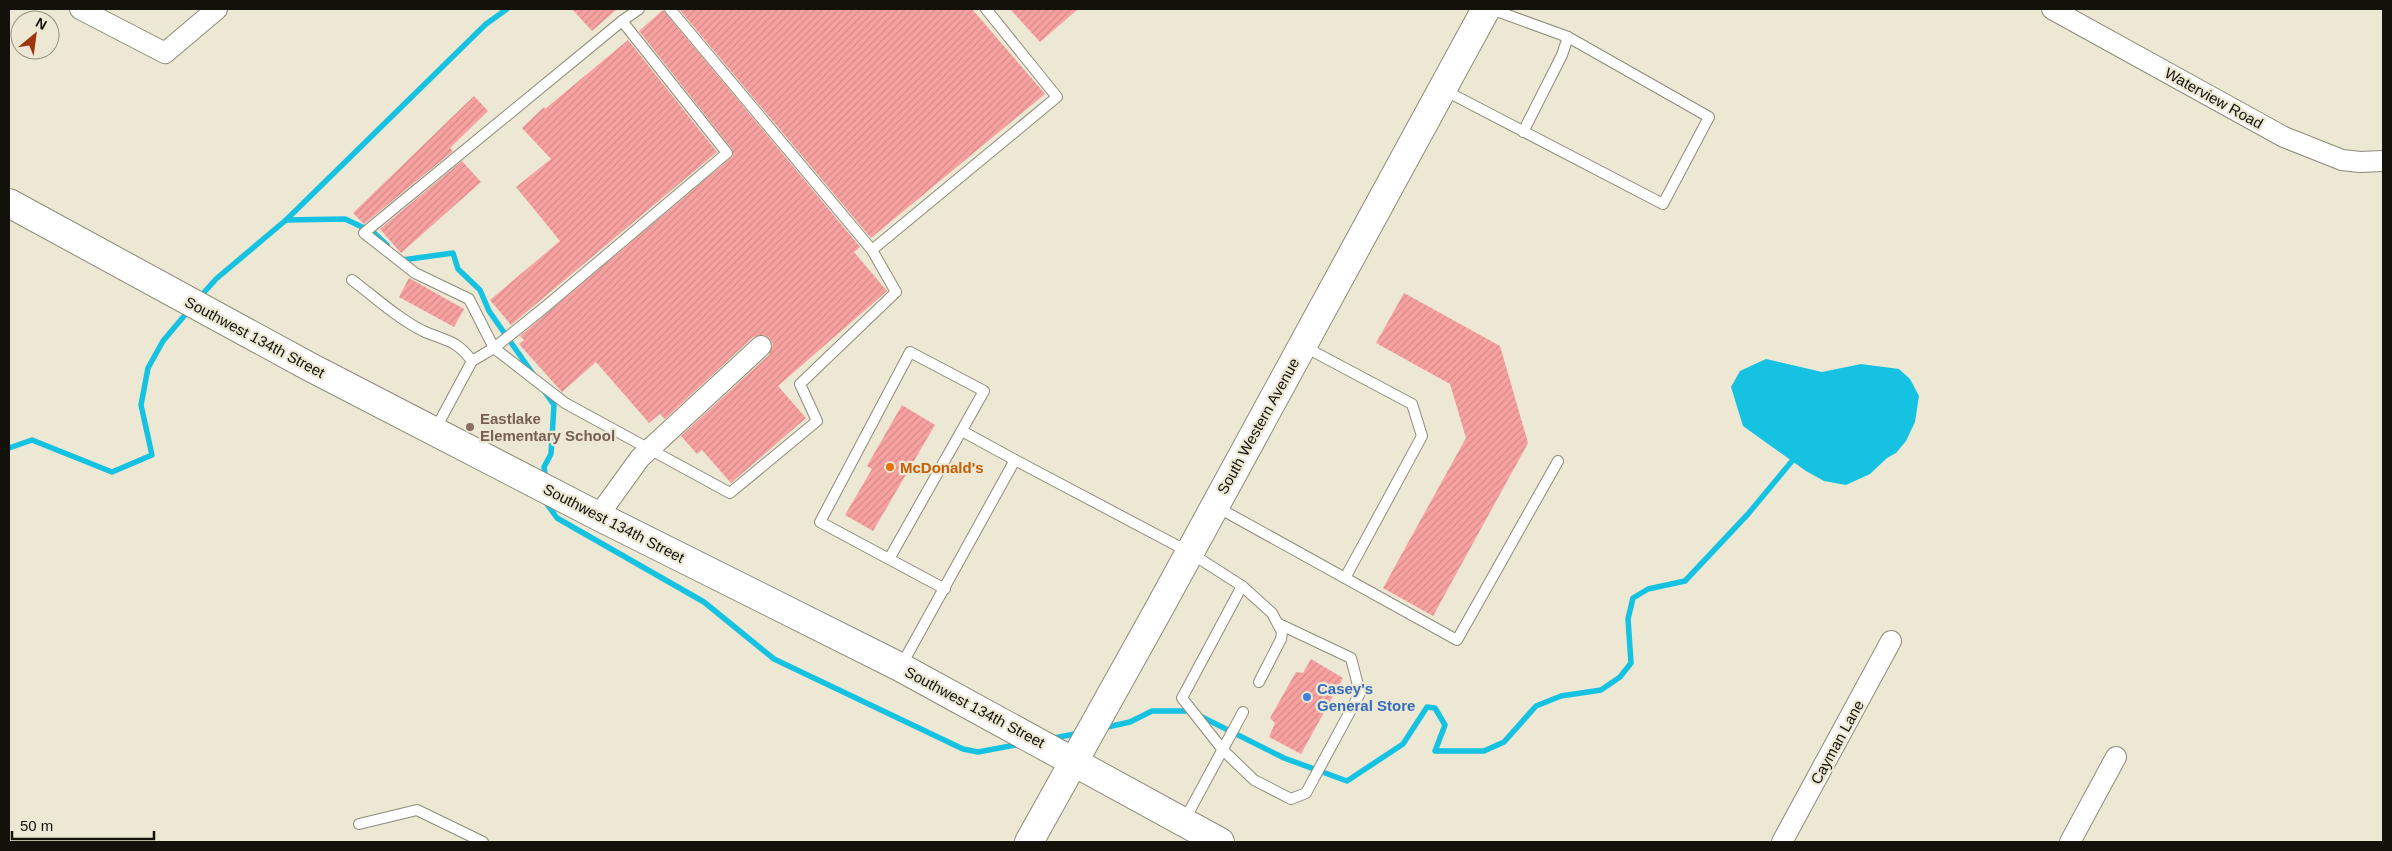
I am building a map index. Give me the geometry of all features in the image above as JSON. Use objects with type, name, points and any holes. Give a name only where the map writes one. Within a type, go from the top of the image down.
[{"type":"main road","name":"South Western Avenue","points":[[1029,842],[1190,552],[1486,9]]},
{"type":"main road","name":"Southwest 134th Street","points":[[9,203],[225,322],[598,516],[900,667],[1220,842]]},
{"type":"street","points":[[80,9],[165,53],[217,9]]},
{"type":"street","name":"Waterview Road","points":[[2052,9],[2284,137],[2342,160],[2360,162],[2383,161]]},
{"type":"street","points":[[598,516],[640,458],[761,346]]},
{"type":"street","name":"Cayman Lane","points":[[1782,842],[1891,641]]},
{"type":"street","points":[[2070,842],[2116,757]]},
{"type":"lane","points":[[639,9],[364,233],[415,273],[470,299],[494,348],[565,403],[730,493],[817,421],[800,384],[896,292],[872,250],[670,9]]},
{"type":"lane","points":[[872,250],[1057,96],[986,9]]},
{"type":"lane","points":[[1442,89],[1663,204],[1709,117],[1568,37],[1491,9]]},
{"type":"lane","points":[[435,430],[472,361],[494,348],[727,153],[622,21]]},
{"type":"lane","points":[[1523,132],[1562,54],[1568,37]]},
{"type":"lane","points":[[352,280],[423,330],[452,341],[463,348],[472,361]]},
{"type":"lane","points":[[1302,345],[1412,404],[1422,436],[1345,578]]},
{"type":"lane","points":[[889,559],[984,391],[910,352],[820,522],[889,559],[944,588]]},
{"type":"lane","points":[[962,431],[1190,552],[1257,598],[1279,624],[1282,632],[1281,639],[1259,682]]},
{"type":"lane","points":[[900,667],[1015,460]]},
{"type":"lane","points":[[1214,506],[1457,640],[1558,460]]},
{"type":"lane","points":[[1242,586],[1182,698],[1222,750],[1254,780],[1291,798],[1306,793],[1360,693],[1351,658],[1279,624]]},
{"type":"lane","points":[[1183,822],[1243,712]]},
{"type":"lane","points":[[359,824],[417,810],[483,842]]},
{"type":"water","points":[[1766,359],[1822,372],[1861,364],[1899,369],[1910,379],[1919,396],[1915,422],[1906,441],[1896,453],[1887,458],[1870,474],[1846,485],[1824,481],[1806,471],[1743,426],[1731,387],[1740,371]]},
{"type":"building","points":[[572,9],[617,9],[592,31]]},
{"type":"building","points":[[679,9],[972,9],[1045,94],[871,238]]},
{"type":"building","points":[[1010,9],[1078,9],[1040,42]]},
{"type":"building","points":[[663,10],[860,247],[854,252],[887,291],[778,386],[806,418],[731,483],[702,450],[697,454],[681,436],[769,355],[773,344],[769,338],[764,335],[753,337],[665,419],[660,414],[649,423],[596,362],[562,392],[519,344],[524,340],[520,336],[733,156],[732,149],[639,31]]},
{"type":"building","points":[[628,40],[717,152],[511,325],[490,300],[560,241],[516,187],[551,159],[522,128],[544,107],[545,109]]},
{"type":"building","points":[[474,96],[488,111],[450,148],[453,151],[364,224],[353,213]]},
{"type":"building","points":[[462,161],[481,182],[401,253],[380,229]]},
{"type":"building","points":[[409,278],[464,309],[454,327],[399,297]]},
{"type":"building","points":[[1404,293],[1500,346],[1528,443],[1433,616],[1383,588],[1466,438],[1450,384],[1376,343]]},
{"type":"building","name":"McDonald's","points":[[902,405],[935,425],[873,531],[845,515],[872,469],[867,466]]},
{"type":"building","name":"Casey's General Store","points":[[1311,659],[1343,678],[1301,754],[1269,737],[1275,723],[1270,718],[1296,672],[1303,673]]},
{"type":"waterway","points":[[199,298],[216,279],[286,220],[486,24],[507,9]]},
{"type":"waterway","points":[[286,220],[345,219],[373,232],[387,245]]},
{"type":"waterway","points":[[401,259],[453,253],[458,269],[480,290],[489,311],[533,374]]},
{"type":"waterway","points":[[9,448],[32,440],[112,472],[152,455],[141,405],[148,368],[163,341],[190,309]]},
{"type":"waterway","points":[[545,392],[554,405],[551,454],[544,467],[546,480]]},
{"type":"waterway","points":[[1103,728],[1130,722],[1152,711],[1190,711],[1284,758],[1347,781],[1403,744],[1427,707],[1435,708],[1445,725],[1435,751],[1484,751],[1504,742],[1536,706],[1561,696],[1601,690],[1620,677],[1631,663],[1628,619],[1633,598],[1648,589],[1685,581],[1748,514],[1792,461]]},
{"type":"waterway","points":[[545,501],[557,518],[704,602],[774,659],[963,749],[978,752],[1021,744]]},
{"type":"waterway","points":[[1049,739],[1080,733]]},
{"type":"place","name":"Eastlake Elementary School","points":[[470,427]]},
{"type":"place","name":"McDonald's","points":[[890,467]]},
{"type":"place","name":"Casey's General Store","points":[[1307,697]]}]
